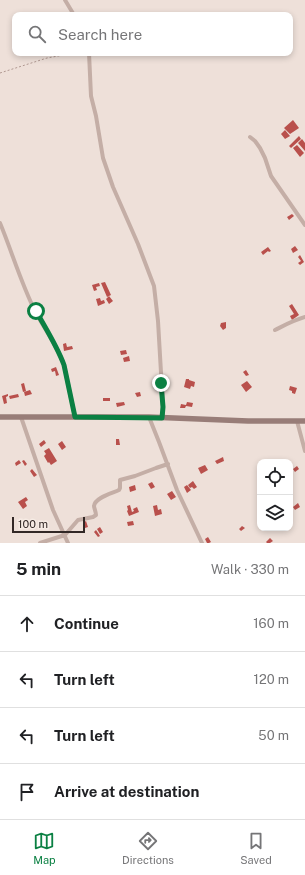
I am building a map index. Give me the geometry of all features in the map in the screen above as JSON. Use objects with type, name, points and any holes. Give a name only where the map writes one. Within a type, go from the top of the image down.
[{"type":"main road","points":[[0,417],[149,417],[248,421],[305,421]]},
{"type":"street","points":[[65,0],[72,12]]},
{"type":"street","points":[[89,56],[91,96],[103,158],[110,180],[138,244],[154,286],[158,321],[163,407],[162,418]]},
{"type":"street","points":[[250,137],[255,140],[260,148],[272,176],[305,225]]},
{"type":"street","points":[[0,223],[36,311],[62,359],[75,417]]},
{"type":"street","points":[[275,330],[291,321],[305,317]]},
{"type":"street","points":[[21,417],[53,510],[68,543]]},
{"type":"street","points":[[149,417],[177,490],[202,543]]},
{"type":"street","points":[[297,421],[305,451]]},
{"type":"street","points":[[40,543],[64,535],[78,520],[96,515],[95,504],[101,498],[119,490],[120,480],[168,464]]},
{"type":"path","points":[[0,73],[47,58],[58,56]]},
{"type":"building","points":[[293,120],[299,128],[290,134],[284,128]]},
{"type":"building","points":[[285,130],[290,136],[285,139],[281,134]]},
{"type":"building","points":[[299,136],[301,139],[291,148],[289,146]]},
{"type":"building","points":[[302,139],[305,143],[305,151],[298,143]]},
{"type":"building","points":[[297,145],[304,153],[300,157],[293,148]]},
{"type":"building","points":[[292,214],[294,216],[289,220],[287,217]]},
{"type":"building","points":[[295,246],[298,250],[293,253],[291,249]]},
{"type":"building","points":[[268,247],[271,251],[268,251],[263,255],[261,252]]},
{"type":"building","points":[[300,255],[304,262],[300,265],[298,263],[301,261],[298,257]]},
{"type":"building","points":[[105,282],[111,295],[107,297],[101,283]]},
{"type":"building","points":[[99,283],[100,286],[96,287],[97,290],[94,291],[92,285]]},
{"type":"building","points":[[109,296],[113,301],[109,304],[106,299]]},
{"type":"building","points":[[100,298],[101,301],[104,300],[105,303],[98,306],[96,299]]},
{"type":"building","points":[[292,304],[299,315],[292,320],[290,316],[294,314],[289,306]]},
{"type":"building","points":[[226,322],[226,328],[223,330],[220,326],[221,323]]},
{"type":"building","points":[[66,343],[67,347],[72,346],[73,349],[64,351],[63,344]]},
{"type":"building","points":[[126,350],[127,354],[121,355],[120,351]]},
{"type":"building","points":[[129,356],[130,361],[124,362],[123,358]]},
{"type":"building","points":[[56,367],[59,375],[56,376],[55,371],[52,372],[51,369]]},
{"type":"building","points":[[246,370],[249,375],[246,376],[243,372]]},
{"type":"building","points":[[186,379],[195,382],[194,387],[191,386],[190,389],[184,387]]},
{"type":"building","points":[[247,381],[252,387],[246,392],[241,385]]},
{"type":"building","points":[[24,383],[26,391],[23,392],[21,384]]},
{"type":"building","points":[[290,386],[297,388],[295,394],[289,390]]},
{"type":"building","points":[[30,390],[32,394],[25,396],[24,392]]},
{"type":"building","points":[[140,392],[141,396],[137,397],[135,393]]},
{"type":"building","points":[[8,394],[6,397],[7,403],[4,404],[2,396]]},
{"type":"building","points":[[18,394],[19,397],[10,399],[9,396]]},
{"type":"building","points":[[103,398],[110,398],[110,401],[103,401]]},
{"type":"building","points":[[124,402],[125,405],[117,407],[116,403]]},
{"type":"building","points":[[187,402],[193,403],[192,407],[186,406],[185,408],[180,408],[181,404],[186,405]]},
{"type":"building","points":[[116,439],[119,439],[120,445],[116,445]]},
{"type":"building","points":[[44,440],[46,443],[41,447],[39,444]]},
{"type":"building","points":[[62,441],[66,447],[62,450],[58,444]]},
{"type":"building","points":[[49,448],[57,461],[51,465],[44,456],[46,454],[44,451]]},
{"type":"building","points":[[223,457],[224,461],[217,464],[215,461]]},
{"type":"building","points":[[19,460],[21,463],[16,466],[15,463]]},
{"type":"building","points":[[24,460],[27,464],[25,466],[22,461]]},
{"type":"building","points":[[205,465],[208,470],[201,474],[198,468]]},
{"type":"building","points":[[297,466],[299,469],[295,472],[293,469]]},
{"type":"building","points":[[32,469],[37,475],[34,477],[30,471]]},
{"type":"building","points":[[193,481],[197,487],[194,489],[192,487],[190,488],[188,485]]},
{"type":"building","points":[[152,482],[155,487],[151,489],[148,484]]},
{"type":"building","points":[[135,485],[136,490],[130,492],[129,487]]},
{"type":"building","points":[[187,485],[191,490],[187,493],[184,487]]},
{"type":"building","points":[[172,491],[176,497],[171,500],[167,494]]},
{"type":"building","points":[[26,497],[28,500],[25,502],[27,506],[23,509],[18,502]]},
{"type":"building","points":[[298,503],[300,507],[295,510],[293,507]]},
{"type":"building","points":[[130,505],[132,512],[134,511],[133,509],[137,507],[139,512],[129,516],[127,506]]},
{"type":"building","points":[[157,505],[158,510],[161,509],[162,514],[155,516],[153,506]]},
{"type":"building","points":[[86,521],[88,527],[85,528],[83,523]]},
{"type":"building","points":[[133,521],[134,525],[128,526],[127,522]]},
{"type":"building","points":[[242,526],[245,528],[241,531],[239,529]]},
{"type":"building","points":[[100,527],[103,532],[100,534],[97,529]]},
{"type":"building","points":[[96,530],[100,536],[98,537],[94,532]]},
{"type":"building","points":[[208,537],[211,542],[207,543],[205,539]]},
{"type":"building","points":[[270,538],[273,541],[267,543],[266,542]]},
{"type":"route","points":[[36,311],[58,349],[62,359],[75,417],[162,418],[163,407],[161,383]]}]
